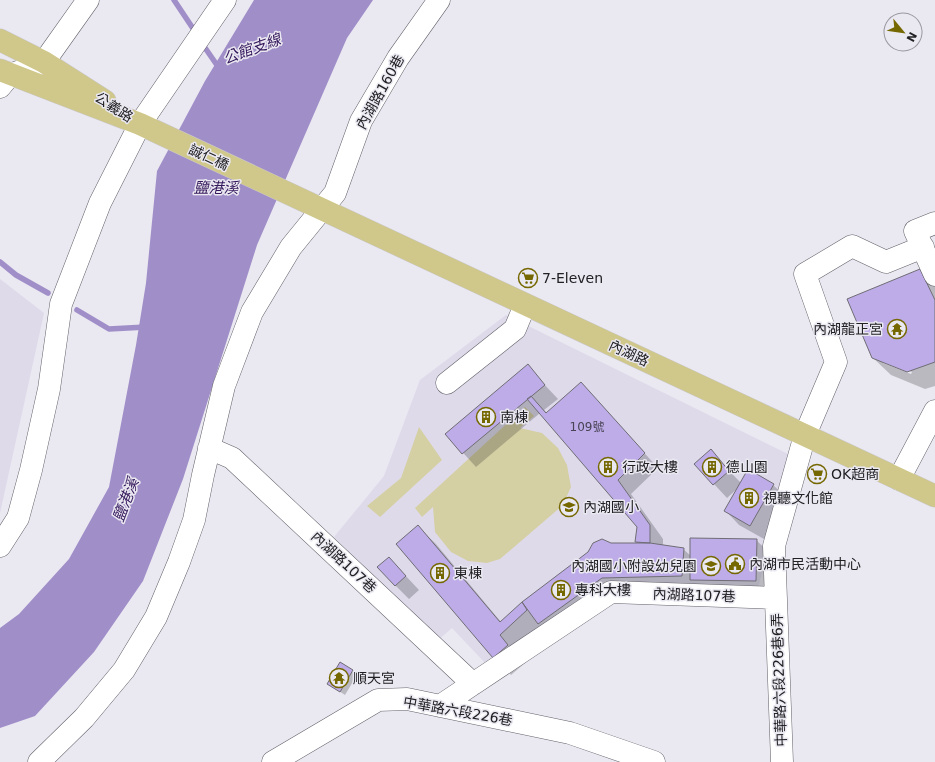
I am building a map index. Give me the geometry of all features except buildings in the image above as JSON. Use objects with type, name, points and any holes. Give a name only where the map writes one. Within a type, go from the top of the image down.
[{"type":"main road","name":"公義路","points":[[0,40],[44,62],[140,124]]},
{"type":"main road","name":"公義路","points":[[3,77],[140,124]]},
{"type":"main road","name":"誠仁橋","points":[[140,124],[322,210]]},
{"type":"main road","name":"內湖路","points":[[322,210],[935,496]]},
{"type":"street","points":[[3,77],[44,62],[88,0]]},
{"type":"street","points":[[0,546],[18,518],[31,470],[49,389],[61,304],[100,203],[140,124],[226,0]]},
{"type":"street","name":"內湖路160巷","points":[[39,762],[84,718],[124,670],[156,617],[180,562],[194,520],[224,386],[252,312],[291,247],[335,193],[361,121],[398,58],[439,0]]},
{"type":"street","points":[[935,223],[915,231],[935,275]]},
{"type":"street","points":[[776,598],[774,546],[805,435],[836,362],[805,274],[852,246],[886,262],[923,248]]},
{"type":"street","points":[[448,383],[515,329],[525,305]]},
{"type":"street","points":[[899,479],[935,411]]},
{"type":"street","name":"內湖路107巷","points":[[209,448],[232,458],[473,684]]},
{"type":"street","name":"內湖路107巷","points":[[440,706],[611,592],[776,598]]},
{"type":"street","name":"中華路六段226巷6弄","points":[[776,598],[782,762]]},
{"type":"street","name":"中華路六段226巷","points":[[273,762],[378,700],[407,699],[570,733],[654,762]]},
{"type":"shaded area","points":[[0,279],[44,313],[0,513]]},
{"type":"shaded area","name":"內湖國小","points":[[506,315],[790,455],[758,589],[600,588],[488,666],[452,628],[437,641],[334,537],[384,476],[420,380]]},
{"type":"shaded area","points":[[525,407],[534,416],[520,428],[542,433],[558,448],[567,465],[571,487],[563,505],[500,559],[487,563],[468,561],[451,552],[435,532],[433,507],[422,517],[415,508]]},
{"type":"shaded area","points":[[419,427],[442,460],[380,517],[367,506],[401,478]]},
{"type":"water","name":"鹽港溪","points":[[254,0],[373,0],[347,38],[257,245],[183,479],[143,581],[94,652],[35,716],[0,728],[0,628],[19,614],[69,559],[109,487],[136,345],[146,283],[157,171],[205,81]]},
{"type":"waterway","name":"公館支線","points":[[174,0],[196,33]]},
{"type":"waterway","name":"公館支線","points":[[201,42],[219,68]]},
{"type":"waterway","points":[[0,262],[16,275],[48,293]]},
{"type":"waterway","points":[[77,310],[109,329],[146,327]]},
{"type":"place","name":"7-Eleven","points":[[528,278]]},
{"type":"place","name":"內湖龍正宮","points":[[897,329]]},
{"type":"place","name":"南棟","points":[[486,417]]},
{"type":"place","name":"行政大樓","points":[[608,467]]},
{"type":"place","name":"德山園","points":[[712,467]]},
{"type":"place","name":"OK超商","points":[[817,474]]},
{"type":"place","name":"視聽文化館","points":[[749,498]]},
{"type":"place","name":"內湖國小","points":[[569,507]]},
{"type":"place","name":"內湖市民活動中心","points":[[735,564]]},
{"type":"place","name":"內湖國小附設幼兒園","points":[[711,566]]},
{"type":"place","name":"東棟","points":[[440,573]]},
{"type":"place","name":"專科大樓","points":[[561,590]]},
{"type":"place","name":"順天宮","points":[[339,678]]}]
